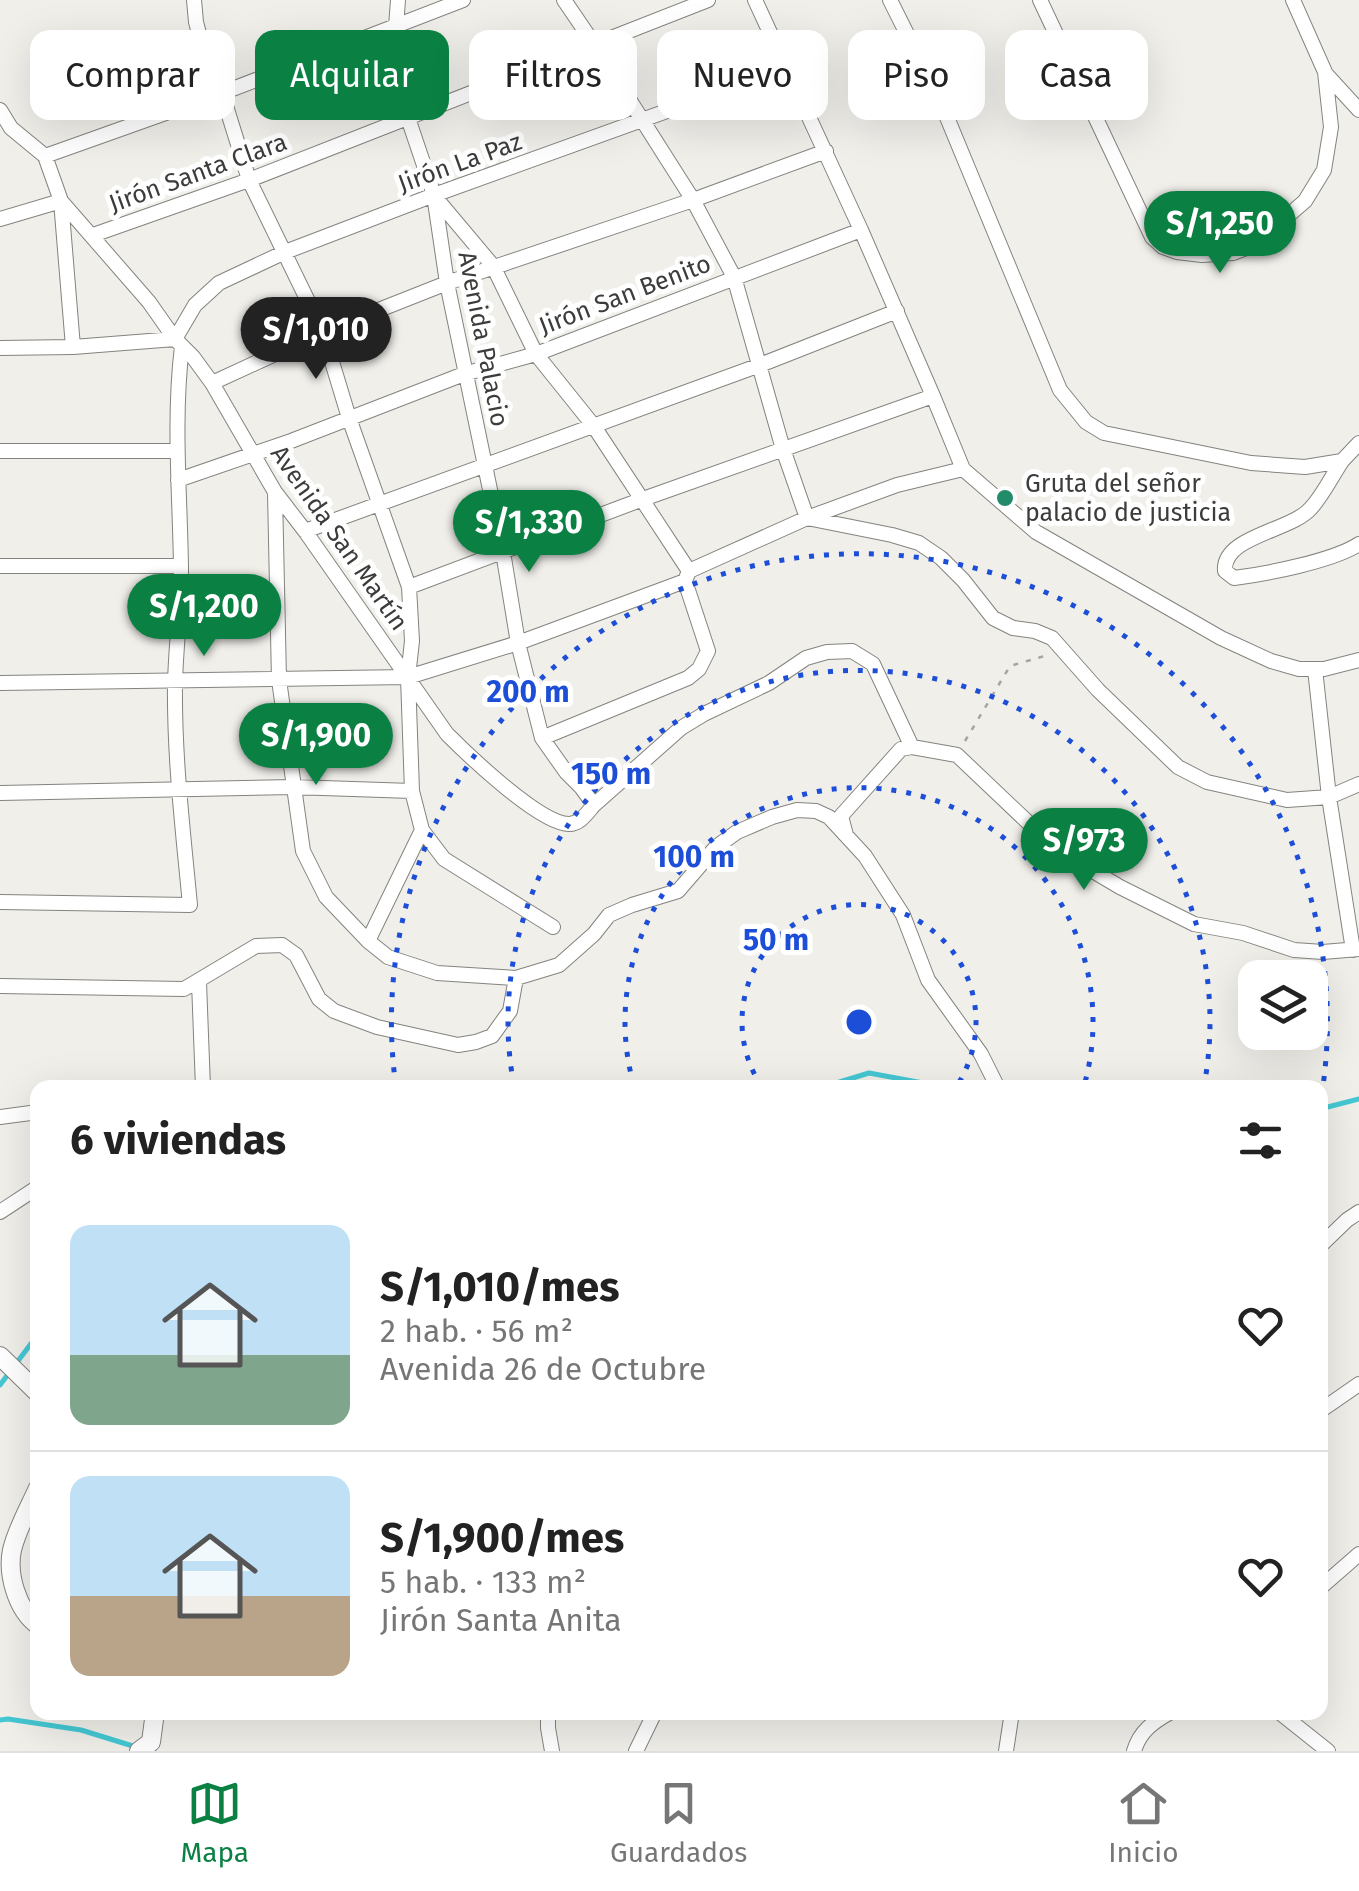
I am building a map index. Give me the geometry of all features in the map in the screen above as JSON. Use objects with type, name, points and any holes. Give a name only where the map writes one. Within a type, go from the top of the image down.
[{"type":"street","points":[[194,0],[198,30]]},
{"type":"street","name":"Avenida Palacio","points":[[396,30],[398,0]]},
{"type":"street","points":[[235,88],[463,0]]},
{"type":"street","points":[[564,0],[584,30]]},
{"type":"street","name":"Jirón Santa Clara","points":[[630,30],[708,0]]},
{"type":"street","points":[[755,0],[769,30]]},
{"type":"street","points":[[890,0],[939,98],[1060,390],[1086,422],[1104,433],[1251,462],[1305,467],[1342,460]]},
{"type":"street","points":[[1040,0],[1152,237],[1176,252],[1232,253],[1254,245],[1305,201],[1324,170],[1332,128],[1325,72]]},
{"type":"street","points":[[1292,0],[1325,72],[1359,110]]},
{"type":"street","points":[[0,110],[5,129],[45,156],[146,120]]},
{"type":"street","points":[[637,110],[734,277],[807,518]]},
{"type":"street","name":"Jirón La Paz","points":[[178,342],[195,304],[218,283],[285,252],[434,195],[657,116]]},
{"type":"street","points":[[231,120],[250,180],[324,332],[349,418],[409,587],[412,791],[422,830],[444,859],[553,927]]},
{"type":"street","name":"Jirón Santa Clara","points":[[93,235],[250,180],[403,120]]},
{"type":"street","name":"Avenida Palacio","points":[[409,120],[434,195],[464,374],[503,552],[518,643],[542,738],[594,805]]},
{"type":"street","points":[[811,120],[934,396],[962,469],[1012,514],[1056,545],[1221,638],[1299,670],[1359,660]]},
{"type":"street","points":[[212,383],[324,332],[447,283],[826,151]]},
{"type":"street","name":"Avenida San Martín","points":[[45,156],[60,201],[193,356],[274,492],[306,531],[408,677]]},
{"type":"street","points":[[434,195],[494,266],[536,354],[593,424],[643,499],[688,576],[708,651],[699,669],[688,678],[542,738]]},
{"type":"street","points":[[0,219],[60,201],[73,347]]},
{"type":"street","name":"Jirón San Benito","points":[[178,480],[464,374],[536,354],[862,230]]},
{"type":"street","points":[[306,531],[897,311]]},
{"type":"street","points":[[0,348],[178,342],[181,566],[176,682],[179,789],[190,904],[0,902]]},
{"type":"street","points":[[409,587],[934,396]]},
{"type":"street","points":[[1359,443],[1342,460],[1310,510],[1231,551],[1225,571],[1234,578],[1257,575],[1341,553],[1359,544]]},
{"type":"street","points":[[0,450],[177,451]]},
{"type":"street","points":[[0,683],[408,677],[518,643],[688,576],[807,518],[897,485],[962,469]]},
{"type":"street","points":[[274,492],[280,680],[303,851],[326,897],[368,941],[388,957],[437,973],[516,978],[559,965],[594,934],[608,915],[678,891],[716,847],[737,832],[797,810],[816,811],[865,856],[903,915],[928,980],[981,1054],[994,1080]]},
{"type":"street","points":[[807,518],[919,543],[941,558],[994,618],[1013,628],[1036,630],[1052,638],[1098,690],[1178,767],[1208,782],[1287,800],[1329,796],[1359,784]]},
{"type":"street","points":[[0,566],[181,566]]},
{"type":"street","points":[[408,677],[447,734],[474,762],[542,814],[567,825],[576,823],[682,728],[769,683],[806,658],[827,652],[852,651],[874,664],[912,748]]},
{"type":"street","points":[[846,836],[841,816],[902,749],[957,755],[1056,850],[1120,888],[1194,924],[1243,933],[1294,950],[1356,950],[1329,796],[1315,669]]},
{"type":"street","points":[[0,793],[293,788],[412,791]]},
{"type":"street","points":[[368,941],[422,830]]},
{"type":"street","points":[[0,986],[184,989],[256,946],[282,945],[296,955],[320,999],[334,1011],[377,1027],[458,1045],[492,1036],[510,1011],[516,978]]},
{"type":"street","points":[[198,982],[204,1080]]},
{"type":"street","points":[[0,1117],[30,1113]]},
{"type":"street","points":[[0,1212],[30,1192]]},
{"type":"street","points":[[1328,1238],[1359,1212]]},
{"type":"street","points":[[2,1357],[30,1385]]},
{"type":"street","points":[[1328,1406],[1359,1384]]},
{"type":"street","points":[[30,1507],[12,1551],[18,1598],[30,1619]]},
{"type":"street","points":[[1328,1579],[1359,1554]]},
{"type":"street","points":[[139,1751],[151,1742],[155,1720]]},
{"type":"street","points":[[548,1720],[552,1751]]},
{"type":"street","points":[[636,1751],[651,1720]]},
{"type":"street","points":[[1006,1751],[1011,1720]]},
{"type":"street","points":[[1134,1751],[1138,1736],[1158,1720]]},
{"type":"street","points":[[1289,1720],[1328,1751]]},
{"type":"path","points":[[957,755],[1010,666],[1063,650]]},
{"type":"waterway","points":[[846,1080],[869,1073],[907,1080]]},
{"type":"waterway","points":[[1328,1107],[1359,1099]]},
{"type":"waterway","points":[[0,1385],[30,1345]]},
{"type":"waterway","points":[[0,1720],[81,1730],[136,1747]]},
{"type":"place","name":"Gruta del señor palacio de justicia","points":[[1005,498]]}]
